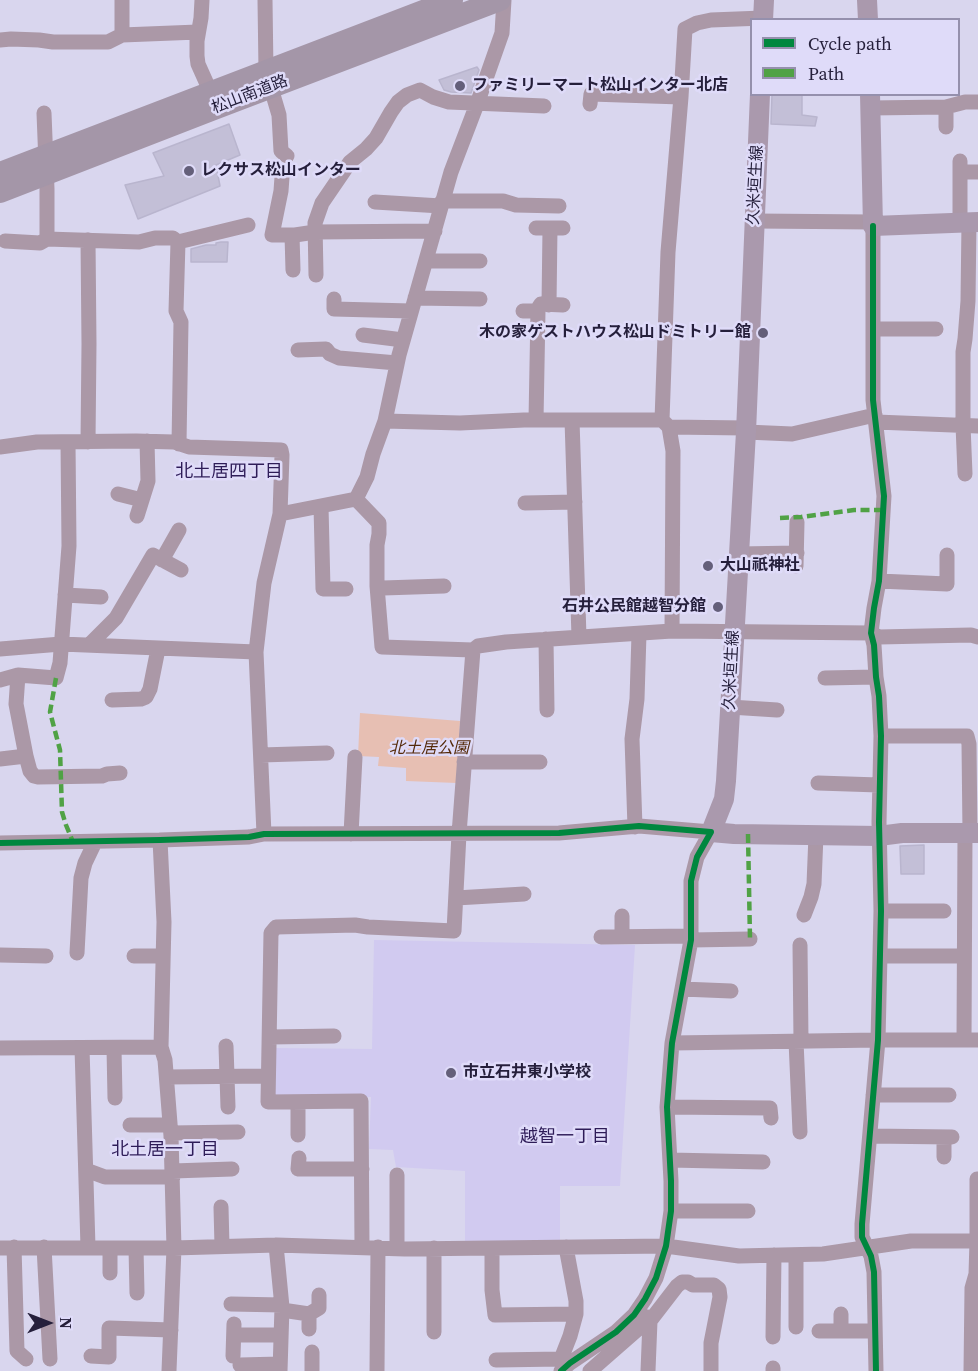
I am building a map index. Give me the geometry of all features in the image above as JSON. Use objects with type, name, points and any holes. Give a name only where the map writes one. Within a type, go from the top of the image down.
[{"type":"highway","name":"松山南道路","points":[[0,173],[46,165],[269,79],[452,0]]},
{"type":"highway","name":"松山南道路","points":[[0,192],[46,165],[211,93],[269,79],[502,0]]},
{"type":"main road","points":[[867,0],[867,18]]},
{"type":"main road","name":"久米垣生線","points":[[711,832],[724,799],[746,430],[760,96]]},
{"type":"main road","points":[[870,101],[873,224],[969,222]]},
{"type":"main road","points":[[711,832],[879,836],[902,833],[971,833]]},
{"type":"street","points":[[122,0],[122,35]]},
{"type":"street","points":[[202,0],[196,49],[198,64],[211,93]]},
{"type":"street","points":[[265,0],[269,79],[279,114],[281,151],[287,156]]},
{"type":"street","points":[[356,499],[367,477],[385,421],[397,363],[451,172],[502,33],[502,0]]},
{"type":"street","points":[[672,631],[673,451],[665,423],[668,252],[685,29],[711,20],[764,13]]},
{"type":"street","points":[[0,40],[108,42],[122,35],[198,32]]},
{"type":"street","points":[[316,275],[315,223],[322,203],[350,162],[376,138],[398,102],[407,95],[420,90],[449,102],[544,106]]},
{"type":"street","points":[[590,104],[591,94],[681,97]]},
{"type":"street","points":[[870,101],[946,107],[965,102],[978,102]]},
{"type":"street","points":[[946,107],[946,127]]},
{"type":"street","points":[[44,113],[47,239]]},
{"type":"street","points":[[965,474],[970,425],[963,352],[974,245],[960,167],[978,172]]},
{"type":"street","points":[[282,177],[272,235],[315,232],[435,231]]},
{"type":"street","points":[[375,202],[442,204],[503,201],[516,206],[559,206]]},
{"type":"street","points":[[755,221],[873,224],[873,400],[884,496],[879,581],[871,633],[879,696],[880,956],[878,1040],[862,1238],[871,1256],[874,1272],[876,1371]]},
{"type":"street","points":[[178,242],[248,225]]},
{"type":"street","points":[[536,420],[530,359],[543,308],[549,228]]},
{"type":"street","points":[[292,235],[293,270]]},
{"type":"street","points":[[5,241],[40,243],[47,239],[139,242],[155,238],[173,238],[178,242]]},
{"type":"street","points":[[88,240],[88,441]]},
{"type":"street","points":[[178,242],[176,311],[182,322],[179,444]]},
{"type":"street","points":[[426,261],[480,261]]},
{"type":"street","points":[[334,299],[334,309],[480,299]]},
{"type":"street","points":[[873,329],[936,329]]},
{"type":"street","points":[[363,335],[404,339]]},
{"type":"street","points":[[298,350],[326,344],[330,354],[339,358],[397,363]]},
{"type":"street","points":[[385,421],[460,423],[572,420],[665,423],[792,434],[875,418],[970,425]]},
{"type":"street","points":[[572,420],[579,637]]},
{"type":"street","points":[[137,516],[148,481],[147,441]]},
{"type":"street","points":[[0,447],[37,442],[147,441],[174,442],[189,447],[281,450],[280,514],[264,583],[256,652],[264,834]]},
{"type":"street","points":[[0,680],[18,675],[56,678],[60,663],[69,546],[68,442]]},
{"type":"street","points":[[118,494],[142,500]]},
{"type":"street","points":[[280,514],[356,499]]},
{"type":"street","points":[[356,499],[379,523],[377,586],[382,647],[473,650],[478,646],[506,642],[672,631],[871,633],[879,637],[970,635],[978,637]]},
{"type":"street","points":[[525,503],[575,502]]},
{"type":"street","points":[[321,506],[323,589],[345,589]]},
{"type":"street","points":[[739,554],[796,560],[797,522]]},
{"type":"street","points":[[162,560],[179,530]]},
{"type":"street","points":[[89,645],[136,596],[153,555],[182,570]]},
{"type":"street","points":[[879,581],[946,584],[946,555]]},
{"type":"street","points":[[377,586],[383,588],[444,586]]},
{"type":"street","points":[[65,595],[101,597]]},
{"type":"street","points":[[635,827],[632,739],[637,699],[639,634]]},
{"type":"street","points":[[546,639],[547,710]]},
{"type":"street","points":[[0,649],[60,644],[256,652]]},
{"type":"street","points":[[112,700],[146,697],[150,689],[158,648]]},
{"type":"street","points":[[362,1247],[361,1101],[268,1102],[271,933],[276,927],[355,925],[454,931],[473,650]]},
{"type":"street","points":[[18,675],[16,704],[26,756],[30,771],[34,776],[102,776],[120,773]]},
{"type":"street","points":[[825,678],[876,677]]},
{"type":"street","points":[[730,707],[777,710]]},
{"type":"street","points":[[672,1043],[971,1040],[964,956],[971,833],[967,736],[880,736]]},
{"type":"street","points":[[261,755],[327,753]]},
{"type":"street","points":[[0,759],[26,756]]},
{"type":"street","points":[[351,834],[355,758]]},
{"type":"street","points":[[464,762],[540,762]]},
{"type":"street","points":[[818,783],[879,785]]},
{"type":"street","points":[[0,843],[249,837],[264,834],[559,833],[635,827],[711,832],[697,857],[691,881],[691,938],[672,1043],[668,1107],[670,1211],[666,1246],[656,1278],[638,1309],[616,1332],[562,1366],[495,1360]]},
{"type":"street","points":[[804,915],[814,884],[816,835]]},
{"type":"street","points":[[160,840],[164,922],[161,1047],[167,1077],[173,1174],[174,1248],[169,1371]]},
{"type":"street","points":[[77,953],[81,878],[84,863],[95,842]]},
{"type":"street","points":[[456,898],[524,894]]},
{"type":"street","points":[[880,910],[944,910]]},
{"type":"street","points":[[622,916],[622,937]]},
{"type":"street","points":[[601,937],[750,939]]},
{"type":"street","points":[[800,1132],[799,1041],[804,952]]},
{"type":"street","points":[[0,955],[46,956]]},
{"type":"street","points":[[134,956],[163,956]]},
{"type":"street","points":[[880,956],[964,956]]},
{"type":"street","points":[[681,989],[731,991]]},
{"type":"street","points":[[270,1037],[334,1036]]},
{"type":"street","points":[[226,1046],[228,1107]]},
{"type":"street","points":[[0,1048],[161,1047]]},
{"type":"street","points":[[82,1048],[88,1248]]},
{"type":"street","points":[[114,1048],[115,1098]]},
{"type":"street","points":[[167,1077],[268,1076]]},
{"type":"street","points":[[873,1095],[949,1095]]},
{"type":"street","points":[[298,1102],[298,1135]]},
{"type":"street","points":[[668,1107],[770,1108],[771,1118]]},
{"type":"street","points":[[130,1125],[238,1132]]},
{"type":"street","points":[[870,1136],[948,1137],[944,1157]]},
{"type":"street","points":[[298,1158],[298,1169],[362,1169]]},
{"type":"street","points":[[670,1160],[741,1166],[763,1162]]},
{"type":"street","points":[[86,1170],[105,1177],[232,1169]]},
{"type":"street","points":[[396,1175],[397,1248]]},
{"type":"street","points":[[971,1371],[972,1288],[977,1274],[977,1179]]},
{"type":"street","points":[[221,1207],[222,1246]]},
{"type":"street","points":[[670,1211],[748,1211]]},
{"type":"street","points":[[26,1359],[17,1351],[7,1247],[666,1246],[739,1256],[823,1254],[911,1241],[978,1241]]},
{"type":"street","points":[[276,1245],[282,1307],[280,1368],[237,1360],[234,1329],[281,1335]]},
{"type":"street","points":[[44,1247],[50,1359]]},
{"type":"street","points":[[562,1366],[576,1314],[576,1301],[566,1247]]},
{"type":"street","points":[[110,1248],[110,1273]]},
{"type":"street","points":[[136,1248],[137,1293]]},
{"type":"street","points":[[377,1371],[378,1248]]},
{"type":"street","points":[[434,1248],[435,1332]]},
{"type":"street","points":[[492,1248],[492,1290],[495,1314],[576,1314]]},
{"type":"street","points":[[773,1337],[774,1255]]},
{"type":"street","points":[[796,1255],[796,1327]]},
{"type":"street","points":[[590,1371],[650,1321],[682,1282],[693,1285],[714,1285],[719,1289],[720,1297],[711,1343],[711,1371]]},
{"type":"street","points":[[231,1304],[282,1307],[309,1322],[319,1308],[319,1295]]},
{"type":"street","points":[[638,1309],[650,1321],[648,1371]]},
{"type":"street","points":[[841,1314],[841,1331]]},
{"type":"street","points":[[91,1356],[109,1357],[109,1328],[171,1330]]},
{"type":"street","points":[[819,1331],[875,1331]]},
{"type":"street","points":[[312,1352],[312,1371]]},
{"type":"shaded area","name":"市立石井東小学校","points":[[374,940],[635,945],[620,1186],[560,1186],[560,1243],[465,1244],[465,1171],[396,1167],[393,1150],[369,1149],[371,1097],[274,1097],[275,1048],[372,1049]]},
{"type":"green space","name":"北土居公園","points":[[360,713],[460,721],[457,783],[406,781],[406,768],[378,766],[379,757],[358,756]]},
{"type":"building","name":"ファミリーマート松山インター北店","points":[[477,67],[479,70],[471,93],[444,90],[439,80]]},
{"type":"building","points":[[772,96],[802,96],[802,115],[817,117],[815,126],[771,124]]},
{"type":"building","name":"レクサス松山インター","points":[[229,124],[240,155],[216,165],[220,186],[138,219],[125,185],[164,176],[153,153]]},
{"type":"building","points":[[228,242],[227,262],[191,262],[191,249]]},
{"type":"building","points":[[924,845],[924,874],[901,874],[900,846]]},
{"type":"marked path","points":[[780,518],[854,510],[884,510]]},
{"type":"marked path","points":[[56,678],[50,712],[60,750],[62,812],[73,842]]},
{"type":"marked path","points":[[748,834],[750,939]]},
{"type":"cycle path","points":[[873,226],[873,400],[884,496],[879,581],[871,633],[879,696],[881,736],[879,822],[881,911],[878,1040],[862,1237],[871,1256],[874,1272],[876,1371]]},
{"type":"cycle path","points":[[0,843],[249,837],[264,834],[559,833],[639,826],[711,832],[697,857],[691,881],[691,940],[672,1043],[667,1107],[671,1211],[666,1246],[656,1278],[634,1315],[616,1332],[561,1371]]},
{"type":"place","name":"ファミリーマート松山インター北店","points":[[460,86]]},
{"type":"place","name":"レクサス松山インター","points":[[189,171]]},
{"type":"place","name":"木の家ゲストハウス松山ドミトリー館","points":[[763,333]]},
{"type":"place","name":"大山祇神社","points":[[708,566]]},
{"type":"place","name":"石井公民館越智分館","points":[[718,607]]},
{"type":"place","name":"市立石井東小学校","points":[[451,1073]]},
{"type":"district","name":"北土居四丁目","points":[[229,472]]},
{"type":"district","name":"越智一丁目","points":[[565,1137]]},
{"type":"district","name":"北土居一丁目","points":[[165,1150]]}]
